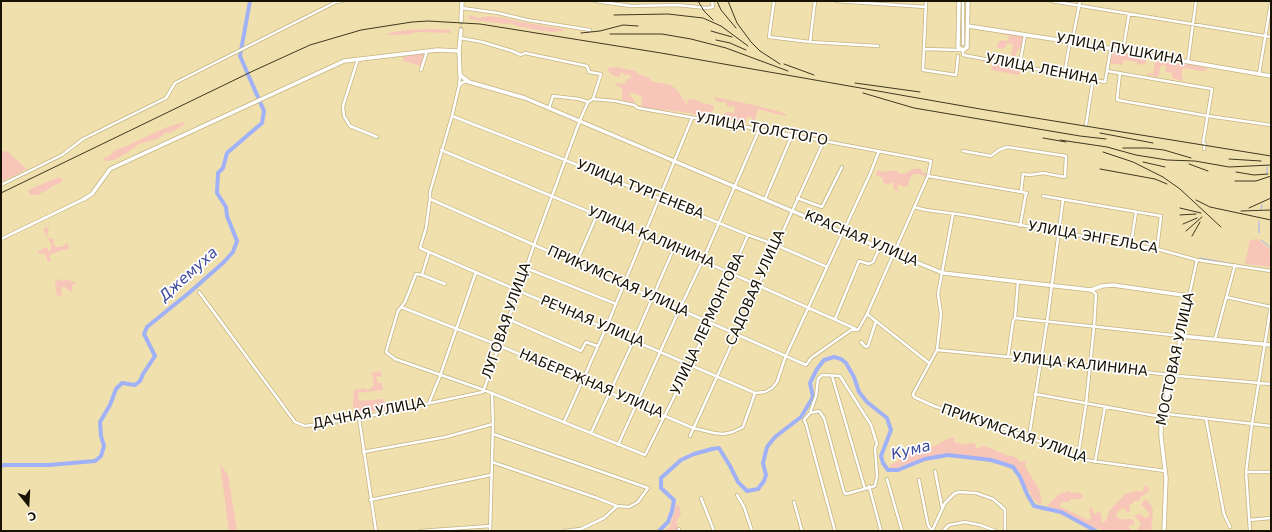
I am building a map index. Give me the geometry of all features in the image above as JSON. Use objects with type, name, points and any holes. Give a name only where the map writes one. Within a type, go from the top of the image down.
[{"type":"street","points":[[1,184],[62,155],[83,139],[166,98],[175,83],[336,2],[342,1]]},
{"type":"street","points":[[461,21],[462,1]]},
{"type":"street","points":[[595,1],[637,6],[677,5],[713,7],[712,1]]},
{"type":"street","points":[[637,1],[637,6]]},
{"type":"street","points":[[774,1],[769,37],[810,42],[878,46]]},
{"type":"street","points":[[810,42],[815,1]]},
{"type":"street","points":[[836,1],[926,7]]},
{"type":"street","points":[[926,1],[923,70],[956,75],[958,56]]},
{"type":"street","points":[[959,1],[958,47],[962,50],[967,47],[968,1]]},
{"type":"street","points":[[963,1],[963,44]]},
{"type":"street","points":[[1051,1],[1271,37]]},
{"type":"street","points":[[1064,75],[1080,1]]},
{"type":"street","points":[[1188,62],[1196,1]]},
{"type":"street","points":[[1259,74],[1271,2]]},
{"type":"street","points":[[462,8],[590,30]]},
{"type":"street","points":[[1123,50],[1130,14]]},
{"type":"street","name":"УЛИЦА ПУШКИНА","points":[[968,26],[1071,41],[1271,76]]},
{"type":"street","points":[[422,275],[429,252],[420,248],[426,228],[430,192],[459,86],[459,51],[461,30]]},
{"type":"street","points":[[1020,63],[1025,34]]},
{"type":"street","name":"ЛУГОВАЯ УЛИЦА","points":[[460,38],[482,42],[521,54],[525,53],[587,66],[589,72],[601,74],[593,98],[589,102],[580,120],[565,160],[498,345],[484,390]]},
{"type":"street","points":[[1107,72],[1111,48]]},
{"type":"street","name":"УЛИЦА ЛЕНИНА","points":[[924,49],[962,50],[963,55],[1105,82],[1107,72],[1212,89],[1208,116]]},
{"type":"street","points":[[1,239],[92,194],[110,169],[344,62],[437,50],[459,51]]},
{"type":"street","points":[[421,70],[427,51]]},
{"type":"street","points":[[358,59],[343,106],[344,116],[350,126],[377,137]]},
{"type":"street","points":[[1120,73],[1117,100],[1208,116],[1271,125]]},
{"type":"street","name":"КРАСНАЯ УЛИЦА","points":[[460,75],[468,81],[525,98],[580,120],[842,232],[880,246],[943,273],[1091,290],[1102,286],[1113,285],[1189,296]]},
{"type":"street","points":[[1086,125],[1093,80]]},
{"type":"street","points":[[459,86],[463,82],[468,81]]},
{"type":"street","points":[[549,108],[553,96],[580,99],[589,102]]},
{"type":"street","name":"УЛИЦА ТОЛСТОГО","points":[[593,98],[634,105],[638,108],[824,140],[931,161],[928,176]]},
{"type":"street","name":"УЛИЦА ТУРГЕНЕВА","points":[[452,116],[660,198],[827,267]]},
{"type":"street","points":[[1204,149],[1205,144],[1203,142],[1208,116]]},
{"type":"street","points":[[564,422],[606,328],[692,118]]},
{"type":"street","points":[[445,284],[416,274],[405,302],[398,312],[386,352],[395,359],[440,376],[484,390],[618,445],[680,308],[704,260],[759,130]]},
{"type":"street","points":[[765,199],[792,135]]},
{"type":"street","name":"САДОВАЯ УЛИЦА","points":[[690,436],[824,140]]},
{"type":"street","points":[[963,151],[991,156],[999,150],[1008,147],[1066,156],[1065,177],[1043,173],[1030,175],[1023,174],[1021,192]]},
{"type":"street","name":"УЛИЦА КАЛИНИНА","points":[[441,150],[704,260],[858,330]]},
{"type":"street","points":[[755,393],[765,392],[772,388],[777,382],[786,356],[870,174],[879,151]]},
{"type":"street","points":[[797,198],[822,207],[842,167]]},
{"type":"street","points":[[858,330],[867,314],[928,176],[1027,193],[1020,226]]},
{"type":"street","points":[[1043,196],[1161,216],[1157,249]]},
{"type":"street","name":"ПРИКУМСКАЯ УЛИЦА","points":[[430,199],[624,283],[806,365],[811,358],[851,330],[858,330]]},
{"type":"street","points":[[1029,437],[1047,322],[1063,200]]},
{"type":"street","name":"УЛИЦА ЭНГЕЛЬСА","points":[[914,207],[1131,244],[1157,249],[1197,260],[1271,271]]},
{"type":"street","points":[[1131,244],[1136,212]]},
{"type":"street","points":[[867,314],[929,363],[937,350],[942,314],[938,294],[953,214]]},
{"type":"street","points":[[576,263],[597,215]]},
{"type":"street","name":"УЛИЦА ЛЕРМОНТОВА","points":[[618,445],[645,455],[666,416],[690,365],[748,235]]},
{"type":"street","points":[[835,319],[859,261],[869,264],[873,262],[880,246]]},
{"type":"street","points":[[591,433],[674,248]]},
{"type":"street","name":"РЕЧНАЯ УЛИЦА","points":[[429,252],[755,393]]},
{"type":"street","name":"МОСТОВАЯ УЛИЦА","points":[[1164,531],[1166,471],[1161,436],[1162,417],[1197,260]]},
{"type":"street","points":[[1215,339],[1235,265]]},
{"type":"street","points":[[526,268],[616,304]]},
{"type":"street","points":[[429,403],[440,376],[476,272]]},
{"type":"street","points":[[1008,357],[1013,321],[1015,318],[1018,282]]},
{"type":"street","points":[[1078,457],[1091,366],[1096,294],[1091,290]]},
{"type":"street","name":"ДАЧНАЯ УЛИЦА","points":[[199,292],[295,422],[305,426],[359,418],[483,392],[484,390]]},
{"type":"street","points":[[1226,297],[1271,306],[1260,383],[1252,424],[1246,472],[1250,531]]},
{"type":"street","name":"НАБЕРЕЖНАЯ УЛИЦА","points":[[401,307],[638,403],[693,428],[723,434],[733,432],[742,427],[755,393]]},
{"type":"street","points":[[1015,318],[1271,345]]},
{"type":"street","points":[[508,319],[581,351],[586,342],[597,346]]},
{"type":"street","points":[[861,342],[866,347],[868,346],[876,321]]},
{"type":"street","name":"УЛИЦА КАЛИНИНА","points":[[937,350],[1271,384]]},
{"type":"street","name":"ПРИКУМСКАЯ УЛИЦА","points":[[929,363],[913,394],[917,399],[1029,437],[1085,460],[1166,471]]},
{"type":"street","points":[[810,413],[819,412],[824,418],[844,492],[846,494],[875,486],[877,476],[875,448],[877,444],[871,425],[840,376],[822,376],[818,379],[816,396],[810,413],[804,420],[835,531]]},
{"type":"street","points":[[832,376],[868,488],[880,531]]},
{"type":"street","name":"ЛУГОВАЯ УЛИЦА","points":[[490,531],[493,434],[492,394]]},
{"type":"street","points":[[1035,394],[1162,417],[1167,414],[1271,426]]},
{"type":"street","points":[[1096,462],[1105,406]]},
{"type":"street","points":[[359,418],[370,500],[376,531]]},
{"type":"street","points":[[1206,419],[1224,514],[1230,527]]},
{"type":"street","points":[[363,452],[446,437],[493,424]]},
{"type":"street","points":[[492,462],[617,506],[629,507],[638,502],[648,488],[493,434]]},
{"type":"street","points":[[935,471],[942,509]]},
{"type":"street","points":[[1246,472],[1271,472]]},
{"type":"street","points":[[370,500],[491,475]]},
{"type":"street","points":[[887,479],[902,531]]},
{"type":"street","points":[[919,480],[928,525],[932,531]]},
{"type":"street","points":[[932,531],[945,503],[954,494],[959,492],[976,493],[993,499],[1005,510],[1005,531]]},
{"type":"street","points":[[737,495],[744,507],[752,531]]},
{"type":"street","points":[[702,498],[714,531]]},
{"type":"street","points":[[794,502],[802,531]]},
{"type":"street","points":[[564,531],[577,531],[604,518],[617,506]]},
{"type":"street","points":[[1249,520],[1271,518]]},
{"type":"street","points":[[943,531],[949,525],[965,522],[980,525],[996,531]]},
{"type":"street","points":[[420,531],[490,526]]},
{"type":"shaded area","points":[[469,15],[479,18],[488,16],[506,18],[520,22],[563,29],[564,31],[550,32],[516,26],[511,23],[507,24],[473,20],[469,19]]},
{"type":"shaded area","points":[[407,30],[450,30],[451,33],[416,32],[412,34],[389,35],[388,33]]},
{"type":"shaded area","points":[[1001,31],[1024,35],[1022,48],[1017,50],[1015,59],[1011,59],[1013,44],[1007,43],[1003,49],[996,47],[1000,40],[1008,41],[1009,36],[1001,34]]},
{"type":"shaded area","points":[[1112,52],[1147,57],[1145,65],[1124,60],[1122,65],[1110,63]]},
{"type":"shaded area","points":[[416,54],[425,55],[421,66],[403,61],[403,56]]},
{"type":"shaded area","points":[[1155,62],[1172,63],[1177,62],[1207,68],[1206,71],[1202,71],[1183,68],[1183,81],[1172,78],[1172,73],[1166,72],[1166,66],[1161,65],[1158,77],[1147,75],[1148,73],[1153,74]]},
{"type":"shaded area","points":[[992,63],[1021,68],[1019,75],[991,70]]},
{"type":"shaded area","points":[[617,67],[635,71],[638,74],[650,78],[650,80],[654,82],[671,85],[678,91],[686,104],[688,103],[687,100],[695,99],[712,105],[714,108],[713,111],[709,113],[719,117],[717,120],[689,113],[641,107],[641,96],[634,93],[630,93],[631,97],[634,99],[634,103],[626,102],[622,100],[622,88],[616,85],[616,83],[624,84],[626,80],[632,77],[629,74],[626,75],[622,72],[619,77],[612,75],[608,70],[608,68]]},
{"type":"shaded area","points":[[713,97],[749,104],[781,112],[787,115],[785,116],[758,109],[754,125],[752,124],[751,116],[746,118],[746,123],[739,122],[725,116],[724,114],[727,112],[734,113],[734,106],[730,107],[726,105],[726,102],[717,102]]},
{"type":"shaded area","points":[[184,122],[185,124],[170,133],[167,132],[157,139],[139,144],[114,160],[105,161],[103,158],[108,157],[115,150],[167,127]]},
{"type":"shaded area","points":[[7,151],[27,169],[1,182],[1,152]]},
{"type":"shaded area","points":[[919,168],[922,172],[928,174],[926,177],[919,174],[913,174],[909,180],[908,186],[903,187],[898,185],[897,187],[899,192],[893,188],[894,186],[892,182],[886,185],[883,182],[883,178],[876,175],[877,171],[879,170],[883,172],[897,170],[898,173],[904,174],[912,169]]},
{"type":"shaded area","points":[[59,177],[63,181],[37,195],[30,195],[28,190]]},
{"type":"shaded area","points":[[48,227],[49,229],[47,234],[49,239],[52,238],[54,240],[53,244],[56,247],[61,247],[67,243],[70,249],[52,254],[49,256],[51,261],[48,262],[45,254],[37,253],[46,247],[48,248],[48,252],[51,250],[51,244],[44,231],[44,228]]},
{"type":"shaded area","points":[[1257,239],[1271,250],[1271,267],[1245,264],[1250,240]]},
{"type":"shaded area","points":[[59,278],[62,282],[68,279],[75,282],[75,284],[72,285],[71,292],[64,287],[61,288],[62,295],[57,296],[55,283]]},
{"type":"shaded area","points":[[380,371],[382,376],[376,377],[378,383],[382,383],[383,390],[358,393],[359,401],[383,399],[386,402],[388,409],[363,413],[354,410],[354,390],[364,388],[367,390],[370,389],[374,385],[372,373]]},
{"type":"shaded area","points":[[955,437],[954,442],[966,445],[970,443],[976,444],[975,447],[978,449],[983,446],[1006,455],[1013,456],[1020,462],[1026,461],[1025,466],[1039,489],[1042,503],[1039,504],[1031,497],[1031,493],[1028,491],[1021,476],[1014,466],[991,458],[948,454],[925,458],[897,469],[891,469],[890,465],[902,457],[903,450],[910,448],[914,454],[925,450],[928,445],[930,447],[935,446],[947,439]]},
{"type":"shaded area","points":[[220,464],[228,475],[237,531],[229,531]]},
{"type":"shaded area","points":[[1146,485],[1149,488],[1148,492],[1140,498],[1139,501],[1133,501],[1133,504],[1129,504],[1130,512],[1126,512],[1123,508],[1117,512],[1116,516],[1121,520],[1131,519],[1134,521],[1134,524],[1129,526],[1129,528],[1133,531],[1105,531],[1093,527],[1061,510],[1047,506],[1059,494],[1068,491],[1073,493],[1078,492],[1083,496],[1081,499],[1070,499],[1069,502],[1063,502],[1059,506],[1088,520],[1091,518],[1089,509],[1092,508],[1095,515],[1097,512],[1101,513],[1102,522],[1106,521],[1109,511],[1125,494],[1137,491],[1142,492]]},
{"type":"shaded area","points":[[1146,499],[1151,505],[1153,511],[1151,531],[1134,531],[1138,529],[1141,523],[1135,515],[1140,514],[1145,518],[1149,517],[1149,513],[1141,504]]},
{"type":"shaded area","points":[[676,505],[679,505],[681,514],[676,522],[679,531],[665,531],[670,526]]},
{"type":"waterway","name":"Джемуха","points":[[1,466],[49,465],[95,461],[101,456],[104,446],[101,436],[100,422],[110,405],[116,389],[122,383],[135,385],[140,381],[155,356],[144,334],[147,327],[190,292],[233,252],[237,241],[227,216],[226,207],[217,193],[218,173],[223,168],[227,153],[262,123],[264,111],[240,56],[250,1]]},
{"type":"waterway","points":[[1267,167],[1267,173]]},
{"type":"waterway","points":[[1261,209],[1262,205]]},
{"type":"waterway","points":[[1259,221],[1259,233]]},
{"type":"waterway","points":[[1261,240],[1271,248]]},
{"type":"waterway","points":[[1200,258],[1256,268]]},
{"type":"waterway","name":"Кума","points":[[659,531],[668,522],[674,500],[661,488],[661,478],[681,460],[694,454],[719,448],[738,482],[747,491],[758,489],[764,481],[766,475],[763,463],[767,447],[775,437],[801,417],[813,397],[810,383],[817,369],[824,360],[834,357],[841,359],[846,363],[854,377],[859,392],[867,402],[887,418],[891,430],[881,456],[883,463],[888,470],[898,470],[925,459],[948,455],[991,460],[1013,467],[1020,477],[1034,506],[1061,512],[1096,531]]},
{"type":"tunnel","points":[[461,21],[461,30]]},
{"type":"railway","points":[[698,1],[704,11],[713,20]]},
{"type":"railway","points":[[717,1],[721,10],[736,28]]},
{"type":"railway","points":[[728,1],[737,23],[751,42],[760,51],[780,64]]},
{"type":"railway","points":[[614,15],[668,14],[703,18],[721,26],[748,46]]},
{"type":"railway","points":[[1,193],[310,45],[361,30],[428,21],[480,24],[661,53],[986,110],[1271,156]]},
{"type":"railway","points":[[581,33],[600,31],[623,25],[638,26]]},
{"type":"railway","points":[[711,31],[732,37]]},
{"type":"railway","points":[[610,34],[662,34],[691,39],[726,48],[788,71]]},
{"type":"railway","points":[[716,40],[730,43],[746,50]]},
{"type":"railway","points":[[784,64],[814,75]]},
{"type":"railway","points":[[855,83],[920,92]]},
{"type":"railway","points":[[863,93],[914,108],[1106,139]]},
{"type":"railway","points":[[1100,133],[1153,143]]},
{"type":"railway","points":[[1043,138],[1066,142]]},
{"type":"railway","points":[[1060,140],[1107,147],[1136,155],[1167,160],[1195,161],[1229,167],[1271,165]]},
{"type":"railway","points":[[1123,148],[1164,150],[1191,158]]},
{"type":"railway","points":[[1103,152],[1133,162],[1163,177],[1180,189],[1221,227]]},
{"type":"railway","points":[[1229,159],[1261,161]]},
{"type":"railway","points":[[1143,162],[1165,167]]},
{"type":"railway","points":[[1189,164],[1208,171]]},
{"type":"railway","points":[[1100,169],[1155,179],[1167,184]]},
{"type":"railway","points":[[1236,172],[1254,175],[1268,174]]},
{"type":"railway","points":[[1235,181],[1256,181],[1271,176]]},
{"type":"railway","points":[[1249,208],[1271,198]]},
{"type":"railway","points":[[1196,200],[1210,207],[1271,220]]},
{"type":"railway","points":[[1180,208],[1201,213]]},
{"type":"railway","points":[[1241,211],[1271,210]]},
{"type":"railway","points":[[1180,215],[1196,214]]},
{"type":"railway","points":[[1186,231],[1202,217]]},
{"type":"railway","points":[[1183,224],[1197,218]]},
{"type":"railway","points":[[1192,236],[1200,222]]}]
